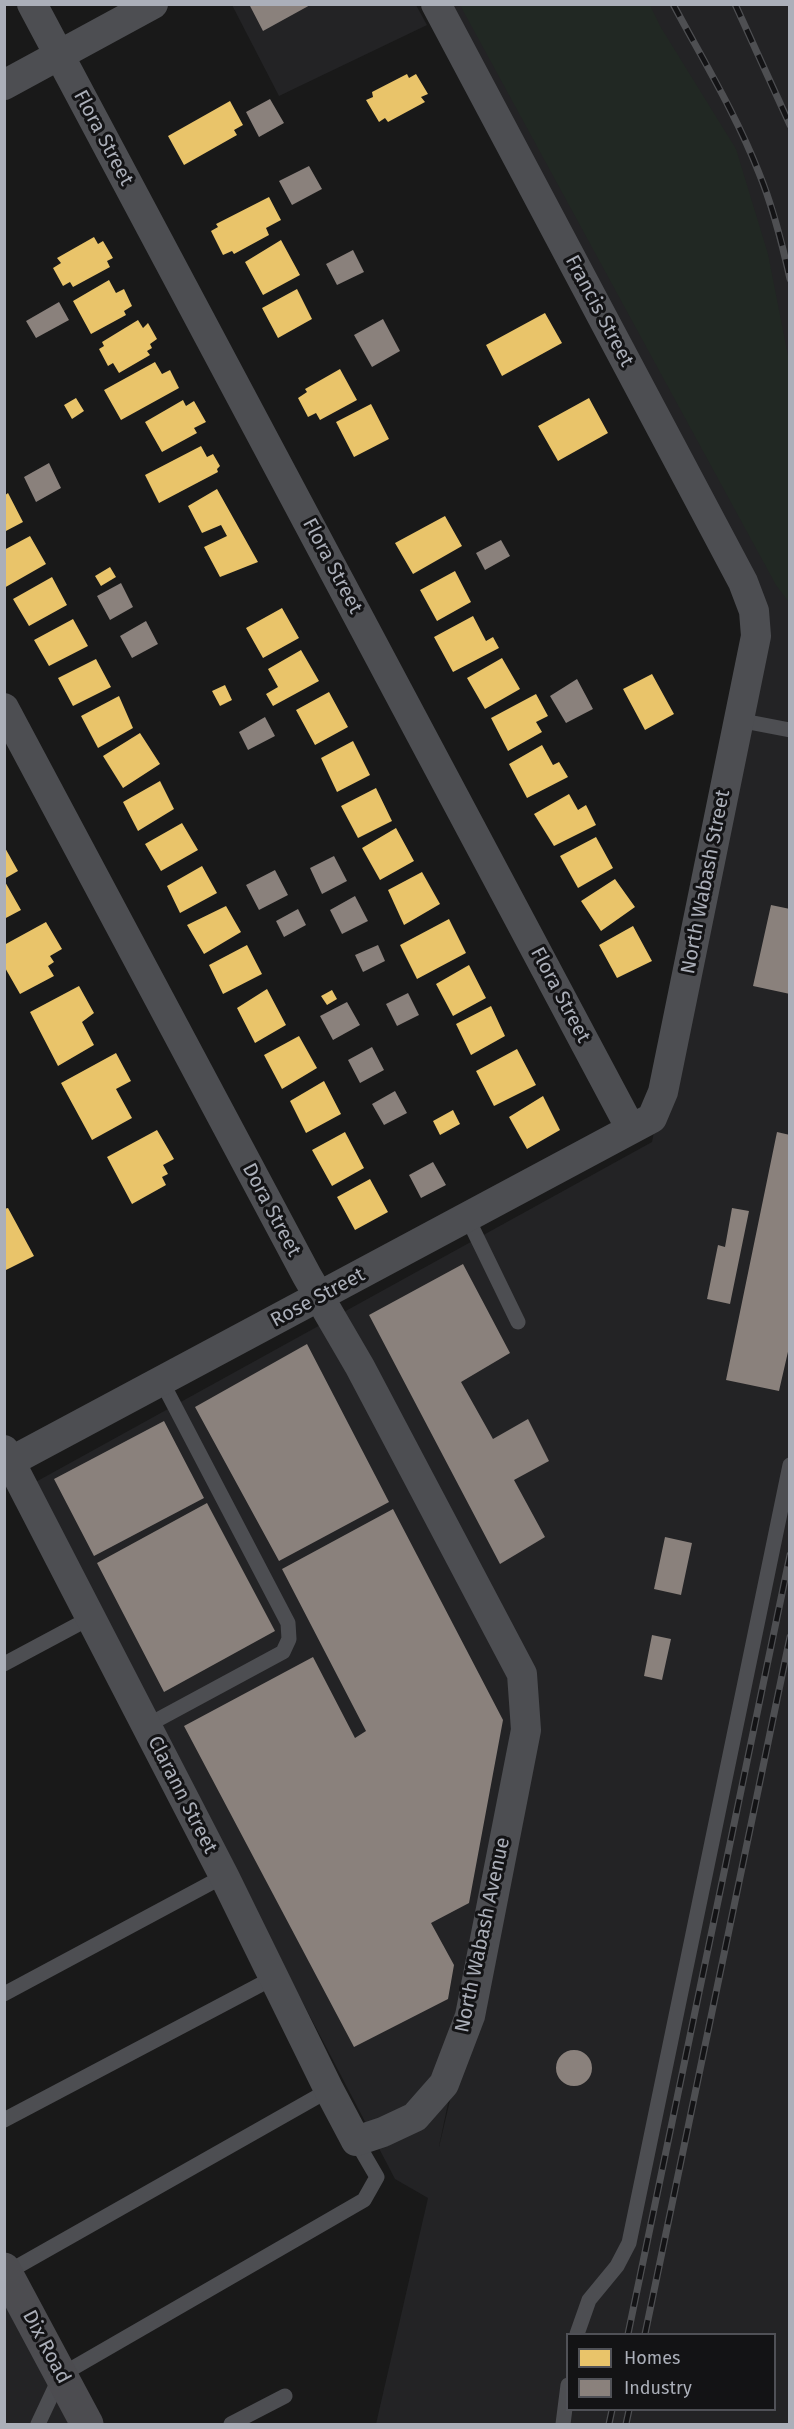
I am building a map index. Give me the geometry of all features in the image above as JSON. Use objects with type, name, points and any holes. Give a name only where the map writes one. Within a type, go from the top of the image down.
[{"type":"main road","name":"Dix Road","points":[[5,2271],[87,2424]]},
{"type":"street","name":"Flora Street","points":[[32,4],[631,1129]]},
{"type":"street","points":[[4,85],[153,4]]},
{"type":"street","name":"Francis Street","points":[[436,4],[743,582],[754,611],[754,621]]},
{"type":"street","name":"North Wabash Street","points":[[631,1129],[652,1118],[663,1092],[756,636],[754,621]]},
{"type":"street","name":"Dora Street","points":[[4,708],[301,1266],[371,1388],[522,1674],[526,1714]]},
{"type":"street","name":"Rose Street","points":[[7,1459],[162,1382],[467,1216],[561,1169],[631,1129]]},
{"type":"street","name":"Clarann Street","points":[[7,1459],[224,1876],[356,2140]]},
{"type":"street","name":"North Wabash Avenue","points":[[356,2140],[384,2132],[415,2117],[444,2084],[470,2016],[526,1730],[526,1714]]},
{"type":"lane","points":[[738,720],[789,730]]},
{"type":"lane","points":[[467,1216],[518,1322]]},
{"type":"lane","points":[[146,1726],[283,1652],[289,1639],[288,1623],[162,1382]]},
{"type":"lane","points":[[577,2333],[580,2319],[589,2300],[617,2266],[629,2243],[789,1465]]},
{"type":"lane","points":[[4,1664],[90,1618]]},
{"type":"lane","points":[[4,1994],[224,1876]]},
{"type":"lane","points":[[4,2120],[273,1978]]},
{"type":"lane","points":[[5,2271],[329,2090]]},
{"type":"lane","points":[[38,2424],[61,2375],[364,2200],[376,2177],[356,2140]]},
{"type":"lane","points":[[563,2424],[566,2395]]},
{"type":"lane","points":[[231,2424],[285,2396]]},
{"type":"shaded area","points":[[232,5],[416,5],[427,25],[279,96]]},
{"type":"shaded area","points":[[436,5],[789,5],[789,2424],[376,2424],[428,2198],[395,2179],[32,1484],[652,1142],[755,621]],"holes":[[[498,1866],[470,2016],[439,2147]]]},
{"type":"shaded area","points":[[460,5],[650,5],[660,26],[736,149],[768,254],[789,361],[788,601],[776,585]]},
{"type":"shaded area","points":[[4,2274],[87,2424],[5,2424]]},
{"type":"building: Homes","points":[[407,74],[409,78],[416,74],[428,94],[421,97],[425,102],[388,122],[385,118],[379,122],[366,100],[373,97],[372,92]]},
{"type":"building: Homes","points":[[230,101],[243,125],[234,130],[237,135],[184,165],[168,136]]},
{"type":"building: Homes","points":[[269,197],[281,220],[266,228],[269,235],[234,254],[232,251],[223,255],[211,231],[218,227],[216,224]]},
{"type":"building: Homes","points":[[94,237],[98,244],[103,241],[113,258],[107,261],[110,267],[73,287],[70,282],[63,286],[53,268],[61,263],[57,258]]},
{"type":"building: Homes","points":[[281,240],[300,275],[263,295],[245,262]]},
{"type":"building: Homes","points":[[109,280],[116,293],[124,289],[132,306],[124,311],[126,315],[91,334],[73,301]]},
{"type":"building: Homes","points":[[297,289],[312,319],[278,338],[262,308]]},
{"type":"building: Homes","points":[[545,313],[562,343],[502,376],[486,345]]},
{"type":"building: Homes","points":[[138,320],[143,328],[148,323],[157,339],[150,344],[152,348],[147,351],[150,355],[119,373],[113,363],[108,366],[99,349],[104,346],[102,342]]},
{"type":"building: Homes","points":[[155,362],[162,374],[170,370],[179,388],[121,420],[104,390]]},
{"type":"building: Homes","points":[[340,369],[357,400],[320,420],[316,413],[308,417],[298,398],[307,392],[305,389]]},
{"type":"building: Homes","points":[[76,398],[84,411],[72,419],[64,405]]},
{"type":"building: Homes","points":[[589,398],[608,433],[558,461],[538,426]]},
{"type":"building: Homes","points":[[183,400],[186,406],[194,401],[206,422],[194,428],[197,433],[162,452],[145,422]]},
{"type":"building: Homes","points":[[371,404],[389,439],[354,457],[336,422]]},
{"type":"building: Homes","points":[[201,446],[207,457],[213,454],[220,466],[217,469],[218,472],[159,503],[145,475]]},
{"type":"building: Homes","points":[[217,489],[258,562],[220,577],[204,547],[227,536],[221,525],[202,533],[188,506]]},
{"type":"building: Homes","points":[[8,493],[23,522],[4,532],[4,496]]},
{"type":"building: Homes","points":[[445,516],[462,546],[413,574],[395,543]]},
{"type":"building: Homes","points":[[30,536],[46,564],[4,588],[4,550]]},
{"type":"building: Homes","points":[[110,567],[116,577],[101,586],[95,576]]},
{"type":"building: Homes","points":[[455,571],[471,602],[437,621],[420,590]]},
{"type":"building: Homes","points":[[52,577],[67,605],[29,626],[13,599]]},
{"type":"building: Homes","points":[[282,608],[299,638],[263,658],[246,628]]},
{"type":"building: Homes","points":[[473,616],[486,641],[493,637],[499,648],[453,672],[434,637]]},
{"type":"building: Homes","points":[[73,619],[88,646],[49,666],[34,640]]},
{"type":"building: Homes","points":[[301,650],[319,681],[273,706],[266,694],[278,687],[268,669]]},
{"type":"building: Homes","points":[[502,658],[520,689],[485,709],[467,678]]},
{"type":"building: Homes","points":[[96,659],[111,687],[73,706],[58,678]]},
{"type":"building: Homes","points":[[652,674],[674,714],[645,730],[623,689]]},
{"type":"building: Homes","points":[[225,685],[232,700],[220,706],[212,691]]},
{"type":"building: Homes","points":[[329,692],[348,727],[315,745],[296,710]]},
{"type":"building: Homes","points":[[536,694],[548,716],[536,722],[542,732],[508,751],[491,718]]},
{"type":"building: Homes","points":[[119,696],[133,728],[98,748],[81,716]]},
{"type":"building: Homes","points":[[140,733],[160,764],[123,788],[103,756]]},
{"type":"building: Homes","points":[[353,741],[370,775],[337,792],[321,758]]},
{"type":"building: Homes","points":[[542,745],[553,765],[559,762],[568,777],[527,798],[509,764]]},
{"type":"building: Homes","points":[[160,781],[174,809],[138,831],[123,802]]},
{"type":"building: Homes","points":[[376,788],[392,821],[358,838],[341,806]]},
{"type":"building: Homes","points":[[569,794],[578,810],[586,805],[596,825],[554,846],[534,814]]},
{"type":"building: Homes","points":[[182,823],[198,850],[161,871],[145,844]]},
{"type":"building: Homes","points":[[396,828],[414,861],[380,880],[362,848]]},
{"type":"building: Homes","points":[[596,837],[613,868],[578,888],[560,856]]},
{"type":"building: Homes","points":[[4,846],[18,871],[4,879]]},
{"type":"building: Homes","points":[[202,866],[217,893],[180,913],[167,886]]},
{"type":"building: Homes","points":[[422,872],[440,904],[404,925],[388,890]]},
{"type":"building: Homes","points":[[615,879],[635,907],[601,931],[581,901]]},
{"type":"building: Homes","points":[[4,880],[21,910],[4,919]]},
{"type":"building: Homes","points":[[226,906],[241,932],[204,954],[187,925]]},
{"type":"building: Homes","points":[[449,919],[466,953],[417,979],[400,945]]},
{"type":"building: Homes","points":[[46,922],[62,949],[50,956],[54,962],[48,966],[54,976],[20,994],[4,966],[4,945]]},
{"type":"building: Homes","points":[[633,926],[652,961],[617,978],[599,945]]},
{"type":"building: Homes","points":[[247,945],[262,974],[223,994],[209,965]]},
{"type":"building: Homes","points":[[469,965],[486,998],[453,1016],[436,984]]},
{"type":"building: Homes","points":[[79,986],[94,1013],[82,1022],[94,1045],[58,1066],[30,1012]]},
{"type":"building: Homes","points":[[267,989],[286,1025],[255,1043],[237,1008]]},
{"type":"building: Homes","points":[[332,990],[337,999],[327,1005],[321,996]]},
{"type":"building: Homes","points":[[491,1006],[505,1036],[471,1055],[456,1024]]},
{"type":"building: Homes","points":[[299,1036],[317,1068],[282,1089],[264,1055]]},
{"type":"building: Homes","points":[[517,1049],[536,1085],[494,1106],[476,1071]]},
{"type":"building: Homes","points":[[116,1053],[131,1081],[116,1089],[132,1118],[92,1140],[61,1083]]},
{"type":"building: Homes","points":[[324,1081],[341,1114],[306,1133],[290,1101]]},
{"type":"building: Homes","points":[[543,1096],[560,1130],[527,1149],[509,1117]]},
{"type":"building: Homes","points":[[453,1110],[460,1124],[440,1135],[433,1121]]},
{"type":"building: Homes","points":[[157,1130],[174,1159],[163,1165],[168,1174],[162,1177],[166,1185],[132,1204],[107,1157]]},
{"type":"building: Homes","points":[[345,1132],[364,1168],[332,1186],[312,1150]]},
{"type":"building: Homes","points":[[370,1179],[388,1212],[355,1230],[337,1197]]},
{"type":"building: Homes","points":[[8,1208],[34,1256],[4,1271],[4,1209]]},
{"type":"building: Industry","points":[[249,4],[312,4],[263,31]]},
{"type":"building: Industry","points":[[270,99],[284,123],[259,137],[246,112]]},
{"type":"building: Industry","points":[[309,166],[322,189],[292,205],[279,181]]},
{"type":"building: Industry","points":[[353,250],[364,272],[337,285],[326,264]]},
{"type":"building: Industry","points":[[59,302],[69,320],[36,338],[26,321]]},
{"type":"building: Industry","points":[[383,319],[400,351],[372,367],[354,335]]},
{"type":"building: Industry","points":[[49,463],[61,488],[36,502],[24,477]]},
{"type":"building: Industry","points":[[501,540],[510,556],[485,570],[476,553]]},
{"type":"building: Industry","points":[[121,583],[133,607],[110,620],[97,596]]},
{"type":"building: Industry","points":[[146,621],[158,644],[132,658],[120,636]]},
{"type":"building: Industry","points":[[577,679],[593,709],[566,723],[550,696]]},
{"type":"building: Industry","points":[[265,717],[275,736],[248,750],[239,732]]},
{"type":"building: Industry","points":[[334,856],[347,881],[322,894],[310,868]]},
{"type":"building: Industry","points":[[275,870],[288,895],[259,910],[246,885]]},
{"type":"building: Industry","points":[[355,896],[368,921],[342,934],[330,910]]},
{"type":"building: Industry","points":[[771,905],[790,909],[790,994],[753,986]]},
{"type":"building: Industry","points":[[298,909],[306,925],[284,937],[276,921]]},
{"type":"building: Industry","points":[[378,945],[385,961],[363,972],[355,955]]},
{"type":"building: Industry","points":[[408,993],[419,1015],[397,1026],[386,1004]]},
{"type":"building: Industry","points":[[347,1002],[360,1025],[333,1040],[320,1016]]},
{"type":"building: Industry","points":[[372,1047],[384,1070],[360,1083],[348,1060]]},
{"type":"building: Industry","points":[[395,1091],[407,1113],[384,1125],[372,1104]]},
{"type":"building: Industry","points":[[777,1132],[790,1135],[790,1343],[779,1391],[726,1380]]},
{"type":"building: Industry","points":[[433,1162],[446,1185],[421,1198],[409,1175]]},
{"type":"building: Industry","points":[[732,1208],[749,1211],[730,1304],[707,1299],[718,1245],[725,1247]]},
{"type":"building: Industry","points":[[463,1264],[510,1353],[461,1382],[493,1439],[528,1419],[549,1461],[514,1480],[545,1537],[500,1564],[369,1315]]},
{"type":"building: Industry","points":[[307,1344],[389,1502],[279,1561],[195,1407]]},
{"type":"building: Industry","points":[[164,1421],[204,1498],[94,1556],[54,1479]]},
{"type":"building: Industry","points":[[207,1503],[275,1631],[164,1692],[97,1563]]},
{"type":"building: Industry","points":[[393,1509],[503,1720],[469,1903],[431,1923],[454,1965],[448,1999],[354,2047],[184,1726],[313,1657],[355,1738],[366,1731],[282,1569]]},
{"type":"building: Industry","points":[[665,1537],[692,1543],[681,1595],[654,1589]]},
{"type":"building: Industry","points":[[652,1635],[671,1639],[662,1680],[644,1676]]},
{"type":"building: Industry","points":[[574,2050],[586,2056],[592,2068],[586,2080],[574,2086],[562,2080],[556,2068],[562,2056]]},
{"type":"railway","points":[[673,4],[719,87],[750,151],[773,212],[790,279]]},
{"type":"railway","points":[[735,4],[790,125]]},
{"type":"railway","points":[[628,2333],[790,1555]]},
{"type":"railway","points":[[645,2333],[790,1637]]},
{"type":"railway","points":[[609,2424],[612,2411]]},
{"type":"railway","points":[[626,2424],[629,2411]]}]
